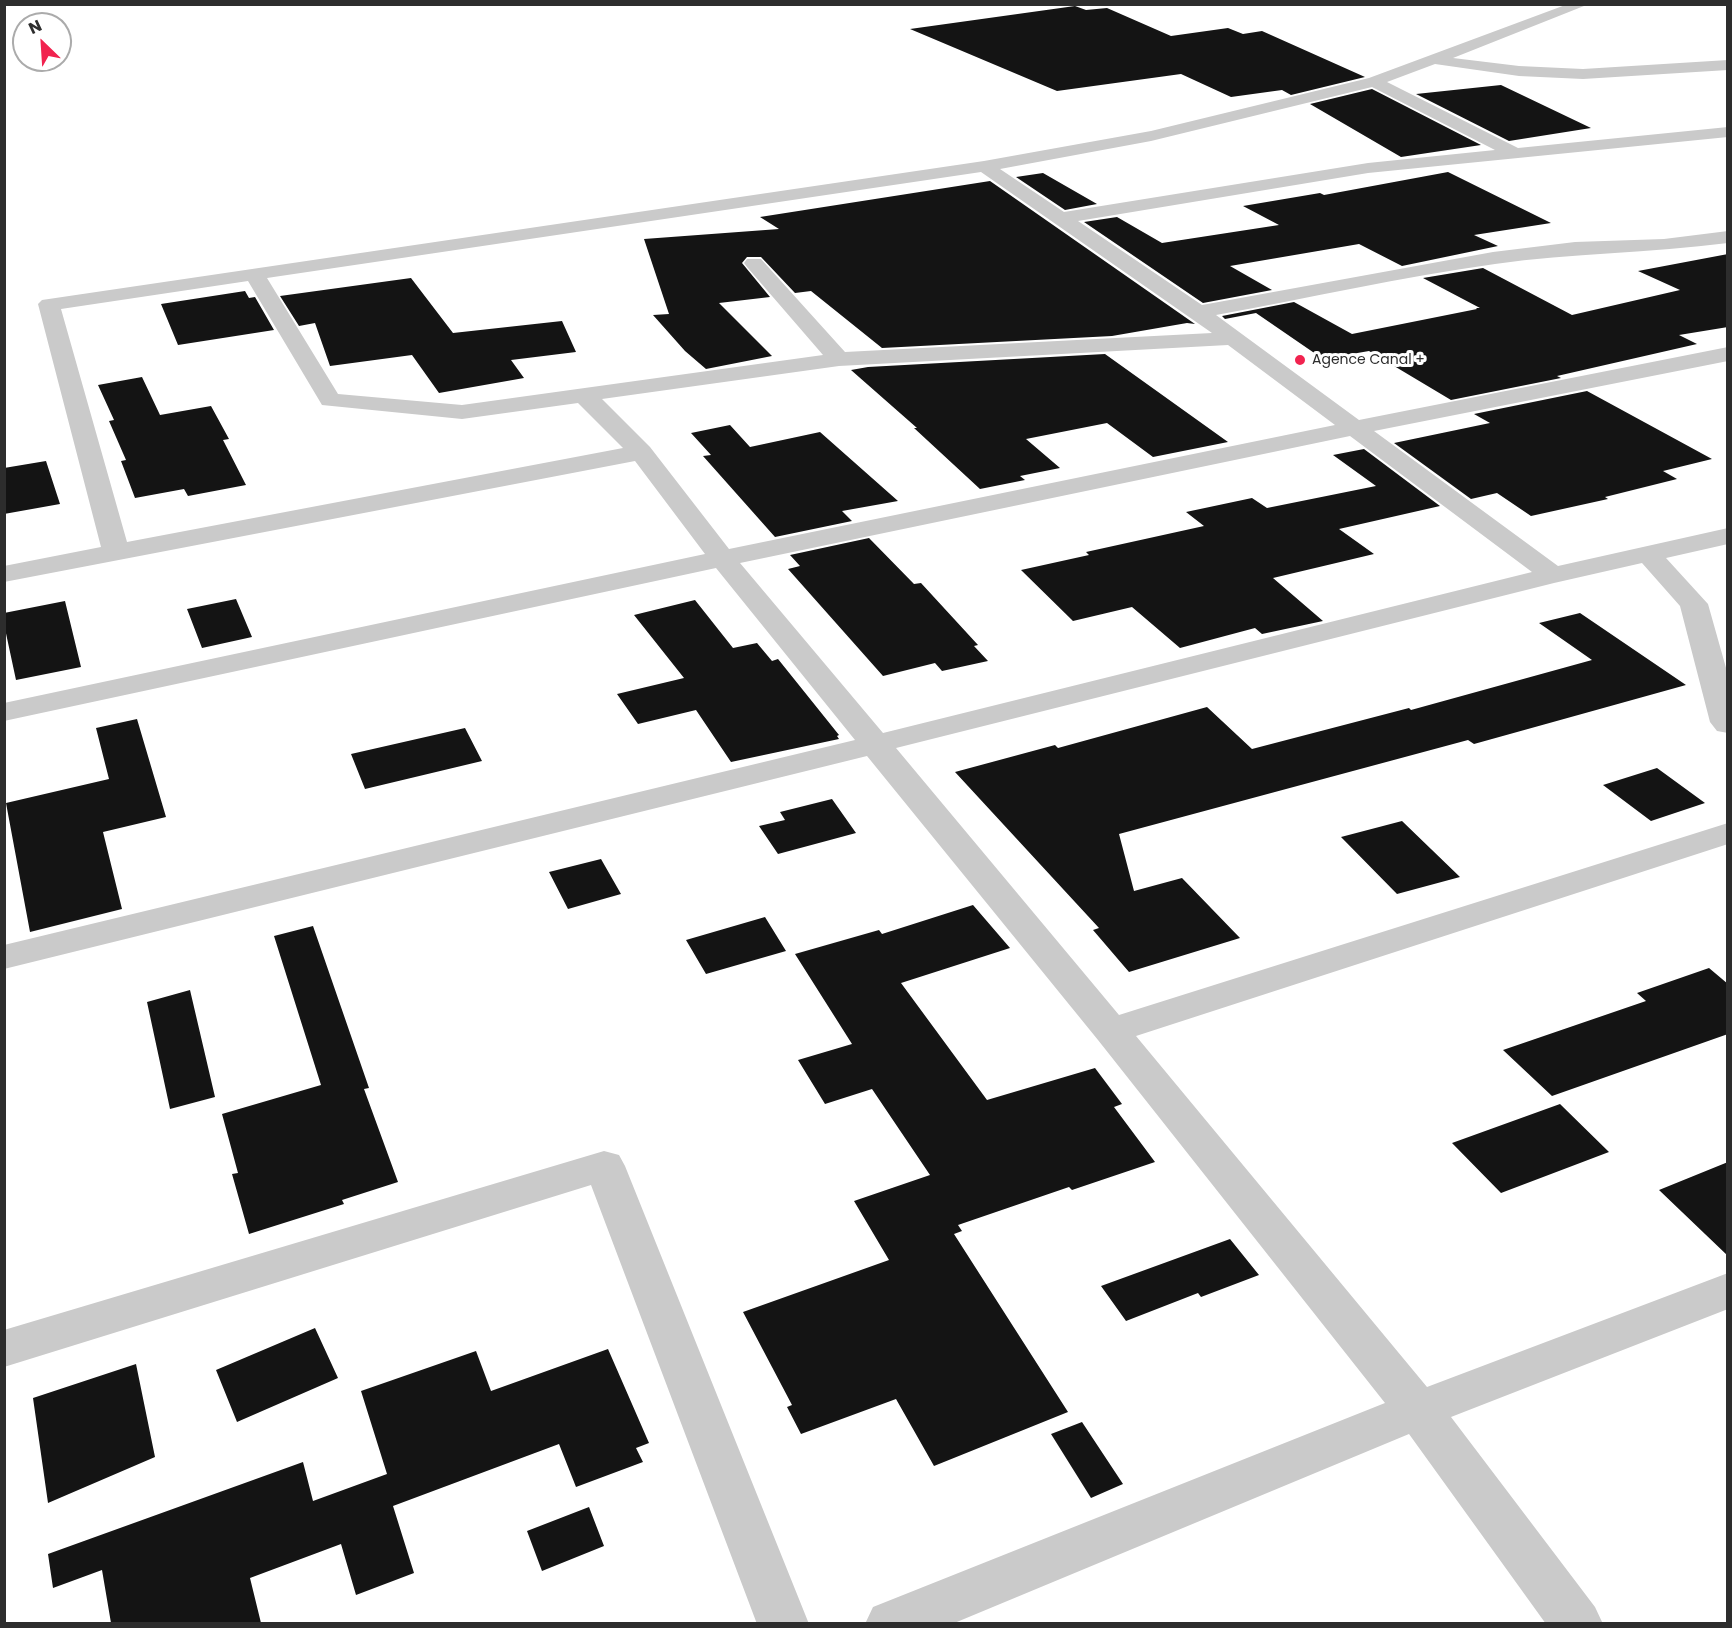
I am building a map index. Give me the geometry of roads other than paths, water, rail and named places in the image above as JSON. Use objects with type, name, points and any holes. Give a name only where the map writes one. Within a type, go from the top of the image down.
[{"type":"street","points":[[116,552],[49,304],[255,276],[984,166],[1151,136],[1374,82],[1563,7],[1582,4]]},
{"type":"street","points":[[1434,59],[1519,70],[1582,74],[1728,65]]},
{"type":"street","points":[[1374,82],[1513,152]]},
{"type":"street","points":[[1062,218],[1368,168],[1728,132]]},
{"type":"street","points":[[984,166],[1198,312],[1553,575]]},
{"type":"street","points":[[1198,312],[1493,258],[1575,248],[1664,245],[1728,237]]},
{"type":"street","points":[[754,263],[839,359]]},
{"type":"street","points":[[255,276],[330,400],[462,412],[839,359],[1233,338]]},
{"type":"street","points":[[4,712],[722,558],[1352,427],[1728,354]]},
{"type":"street","points":[[584,395],[641,452],[722,558],[1112,1031],[1418,1410],[1577,1623]]},
{"type":"street","points":[[4,574],[641,452]]},
{"type":"street","points":[[4,957],[876,744],[1553,575],[1728,536]]},
{"type":"street","points":[[1647,553],[1694,604],[1725,722],[1728,724]]},
{"type":"street","points":[[1112,1031],[1728,833]]},
{"type":"street","points":[[4,1349],[604,1166],[783,1623]]},
{"type":"street","points":[[891,1623],[1418,1410],[1728,1290]]},
{"type":"place","name":"Agence Canal +","points":[[1300,360]]}]
